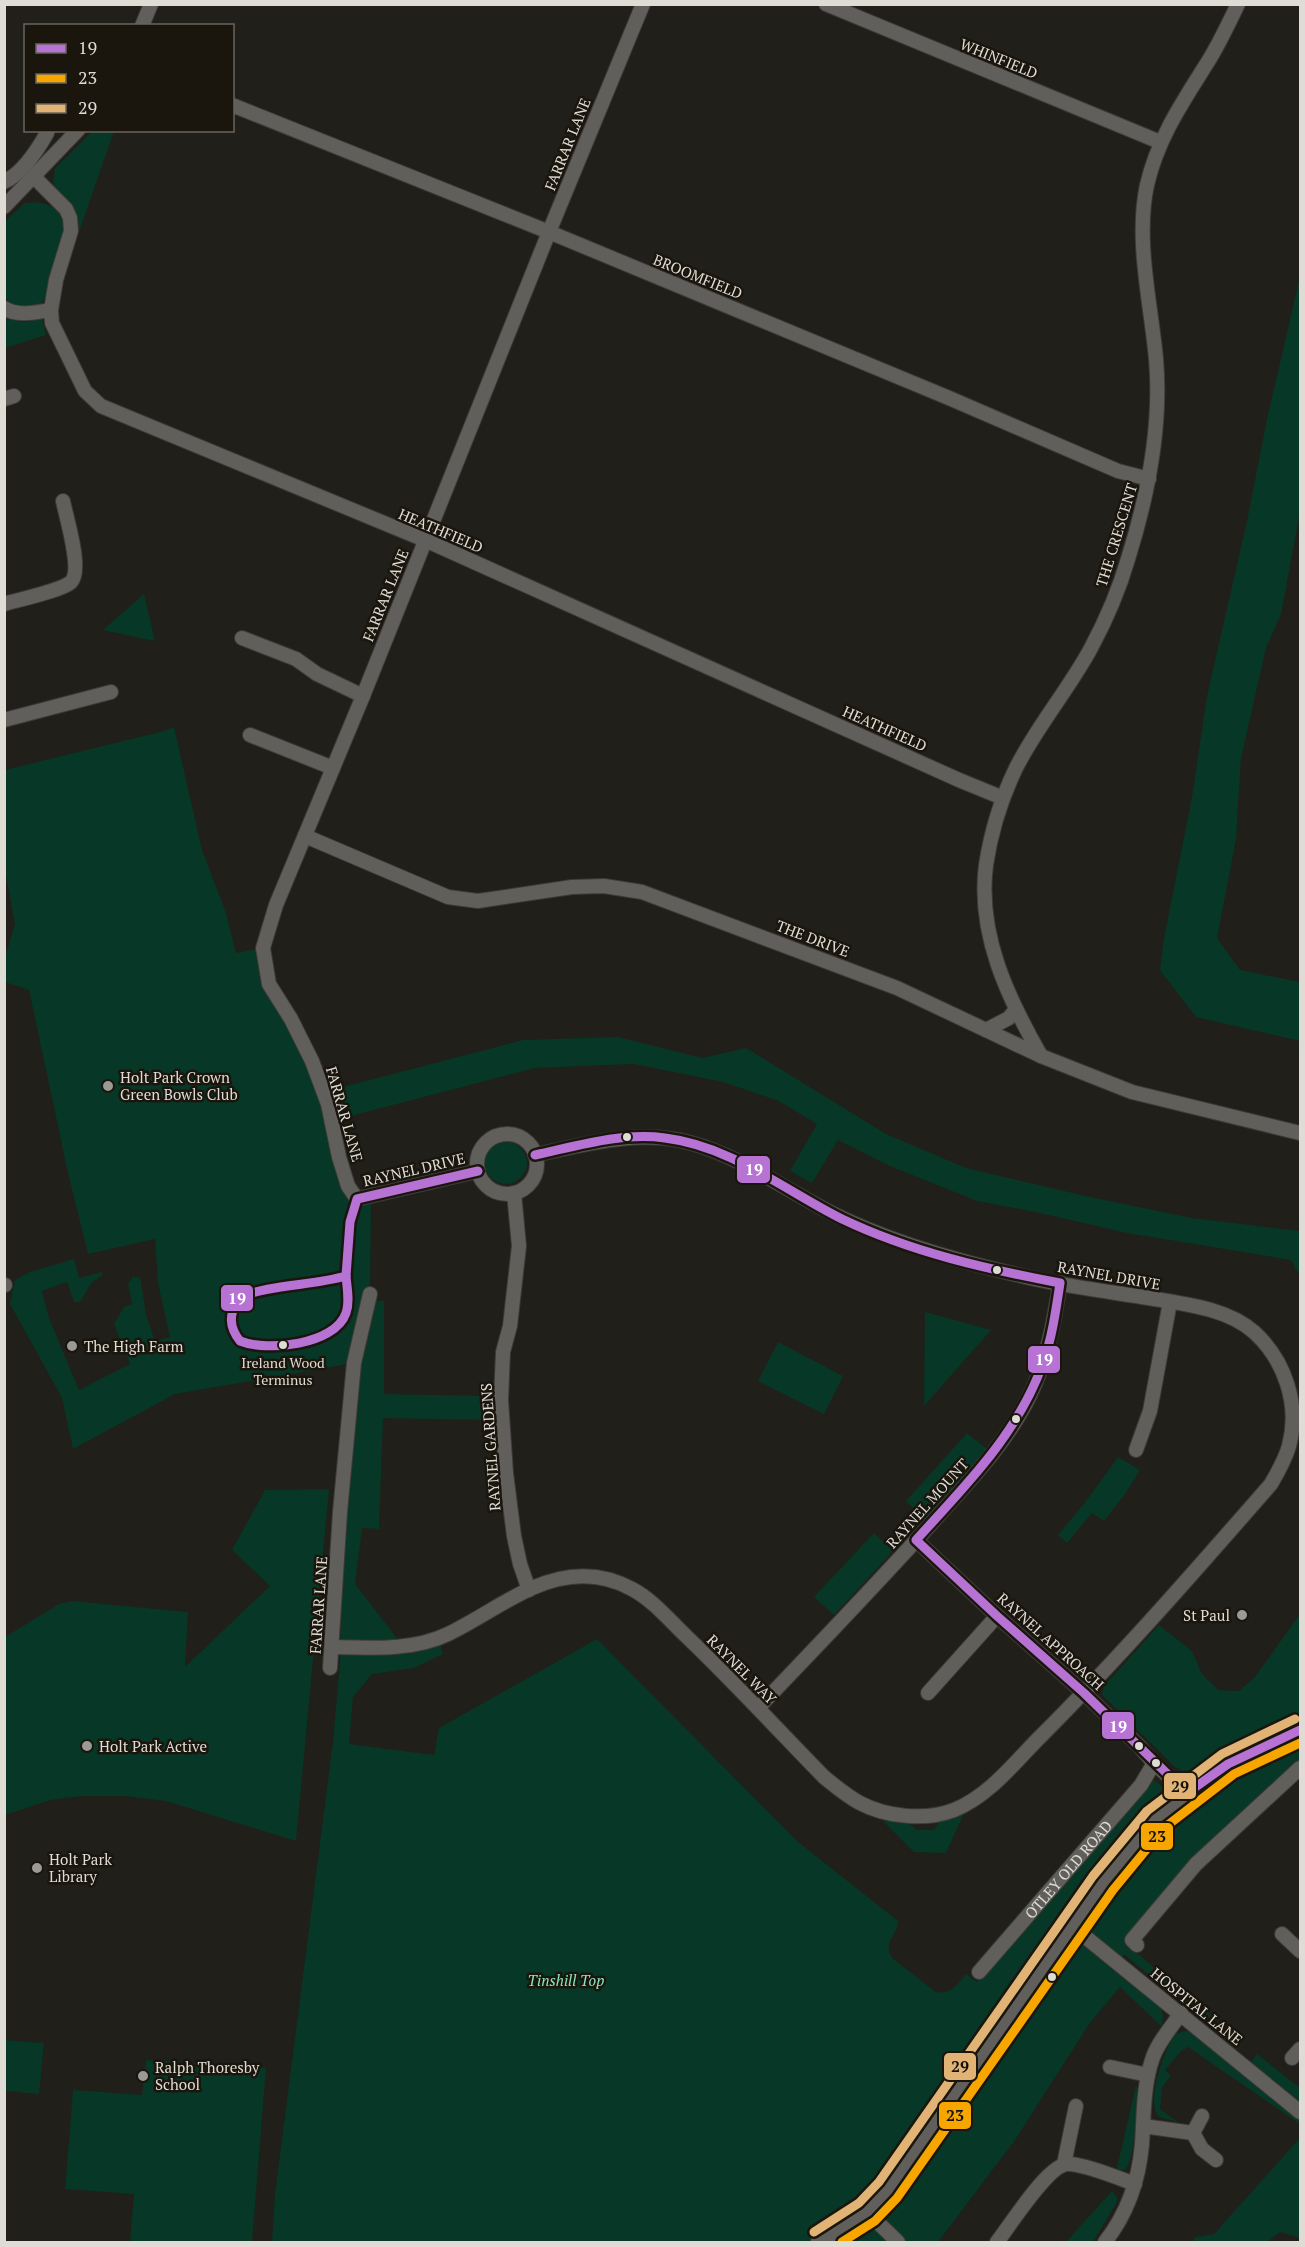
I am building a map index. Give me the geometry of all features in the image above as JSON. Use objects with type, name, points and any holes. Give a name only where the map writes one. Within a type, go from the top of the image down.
[{"type":"street","points":[[143,24],[151,4]]},
{"type":"street","name":"FARRAR LANE","points":[[357,1199],[348,1186],[339,1157],[328,1104],[312,1060],[291,1019],[269,984],[263,948],[276,905],[643,4]]},
{"type":"street","name":"WHINFIELD","points":[[826,4],[1160,142]]},
{"type":"street","name":"THE CRESCENT","points":[[1041,1056],[1016,1009],[995,958],[986,919],[986,866],[1003,798],[1017,765],[1091,648],[1113,602],[1128,561],[1149,479],[1157,422],[1156,362],[1142,227],[1147,186],[1160,142],[1173,115],[1212,56],[1238,4]]},
{"type":"street","name":"BROOMFIELD","points":[[234,106],[549,232],[939,393],[1118,471],[1149,479]]},
{"type":"street","points":[[4,182],[10,179],[37,152],[47,132]]},
{"type":"street","points":[[4,207],[76,132]]},
{"type":"street","name":"HEATHFIELD","points":[[34,177],[66,209],[70,219],[71,231],[56,280],[51,310],[52,323],[85,391],[100,406],[425,540],[958,780],[1003,798]]},
{"type":"street","points":[[4,308],[23,314],[51,310]]},
{"type":"street","points":[[4,604],[65,586],[74,577],[76,564],[63,501]]},
{"type":"street","points":[[242,638],[296,659],[317,674],[363,696]]},
{"type":"street","points":[[4,720],[111,692]]},
{"type":"street","points":[[249,735],[333,768]]},
{"type":"street","name":"THE DRIVE","points":[[305,836],[448,897],[478,902],[572,887],[604,886],[642,892],[897,988],[1041,1056],[1132,1092],[1300,1133]]},
{"type":"street","points":[[986,1030],[1009,1018],[1016,1009]]},
{"type":"street","name":"RAYNEL DRIVE","points":[[514,1193],[496,1192],[481,1180],[478,1171],[477,1161],[480,1151],[494,1137],[504,1134],[523,1139],[531,1146],[535,1155],[590,1142],[642,1136],[692,1143],[750,1168],[843,1219],[889,1238],[963,1262],[1060,1283],[1205,1309],[1233,1319],[1252,1330],[1268,1346],[1280,1365],[1289,1387],[1292,1419],[1289,1445],[1271,1484],[1084,1693]]},
{"type":"street","points":[[514,1193],[523,1189],[535,1174],[535,1155]]},
{"type":"street","name":"RAYNEL DRIVE","points":[[357,1199],[478,1171]]},
{"type":"street","name":"RAYNEL GARDENS","points":[[514,1193],[519,1246],[510,1326],[503,1352],[501,1400],[506,1473],[514,1536],[529,1590]]},
{"type":"street","name":"RAYNEL MOUNT","points":[[758,1708],[916,1540],[989,1458],[1014,1424],[1043,1364],[1060,1283]]},
{"type":"street","name":"FARRAR LANE","points":[[330,1668],[340,1512],[354,1364],[370,1294]]},
{"type":"street","points":[[1136,1450],[1150,1411],[1170,1302]]},
{"type":"street","name":"RAYNEL APPROACH","points":[[916,1540],[996,1616],[1084,1693],[1187,1793]]},
{"type":"street","name":"RAYNEL WAY","points":[[332,1647],[377,1648],[427,1641],[447,1634],[550,1580],[588,1575],[611,1580],[633,1589],[650,1601],[824,1777],[844,1794],[882,1812],[928,1816],[952,1811],[971,1802],[989,1788],[1084,1693]]},
{"type":"street","points":[[928,1693],[996,1616]]},
{"type":"street","points":[[820,2242],[867,2212],[888,2190],[1112,1870],[1156,1819],[1187,1793],[1228,1764],[1300,1730]]},
{"type":"street","name":"OTLEY OLD ROAD","points":[[979,1972],[1141,1785],[1154,1763]]},
{"type":"street","points":[[1137,1944],[1132,1940],[1197,1864],[1297,1776]]},
{"type":"street","name":"HOSPITAL LANE","points":[[1072,1926],[1300,2112]]},
{"type":"street","points":[[1282,1934],[1300,1951]]},
{"type":"street","points":[[1111,2241],[1135,2184],[1148,2075],[1157,2049],[1181,2013]]},
{"type":"street","points":[[1110,2067],[1148,2075]]},
{"type":"street","points":[[997,2242],[1014,2222],[1024,2202],[1064,2164],[1076,2106]]},
{"type":"street","points":[[1193,2133],[1202,2115]]},
{"type":"street","points":[[1143,2126],[1193,2133]]},
{"type":"street","points":[[1193,2133],[1203,2149],[1216,2160]]},
{"type":"street","points":[[1064,2164],[1078,2166],[1135,2184]]},
{"type":"street","points":[[867,2212],[898,2242]]},
{"type":"green space","points":[[92,132],[114,132],[79,232],[53,185],[55,168]]},
{"type":"green space","points":[[36,202],[50,206],[61,213],[64,230],[56,269],[45,298],[36,306],[25,308],[14,305],[5,298],[4,222],[25,203]]},
{"type":"green space","points":[[1300,277],[1300,512],[1281,614],[1266,648],[1241,758],[1236,839],[1217,938],[1240,970],[1300,982],[1300,1041],[1196,1017],[1160,970],[1164,938],[1192,797],[1207,696]]},
{"type":"green space","points":[[4,315],[22,322],[42,319],[46,335],[5,348]]},
{"type":"green space","points":[[144,594],[155,641],[103,630]]},
{"type":"green space","name":"Tinshill Top","points":[[174,727],[202,850],[226,913],[236,953],[263,948],[269,984],[291,1019],[357,1199],[371,1196],[370,1294],[375,1301],[384,1301],[384,1394],[489,1396],[488,1420],[383,1418],[379,1529],[362,1528],[355,1584],[396,1637],[399,1654],[440,1643],[443,1654],[414,1668],[372,1674],[353,1697],[349,1744],[434,1755],[439,1728],[597,1639],[797,1841],[898,1921],[889,1943],[892,1958],[936,1992],[946,1992],[966,1974],[977,1982],[1121,1818],[1149,1781],[1156,1781],[1182,1807],[1216,1782],[1300,1739],[1300,1768],[1197,1864],[1129,1946],[1211,2016],[1205,2022],[1124,1954],[1116,1968],[1161,2007],[1162,2027],[1120,1987],[1089,2024],[1015,2140],[938,2242],[272,2242],[275,2194],[333,1742],[340,1661],[342,1535],[354,1363],[175,1394],[73,1449],[62,1398],[10,1304],[15,1280],[30,1272],[74,1259],[79,1278],[102,1272],[102,1276],[92,1282],[80,1302],[74,1302],[67,1282],[42,1291],[49,1318],[79,1390],[130,1364],[114,1324],[124,1307],[132,1304],[128,1284],[133,1276],[140,1278],[146,1315],[155,1341],[170,1337],[158,1283],[155,1239],[88,1254],[68,1173],[29,990],[5,982],[5,957],[15,924],[5,870],[5,770]]},
{"type":"green space","points":[[618,1037],[702,1058],[746,1048],[886,1134],[966,1168],[1192,1218],[1300,1231],[1300,1276],[1291,1260],[1127,1233],[977,1201],[890,1166],[838,1140],[812,1183],[790,1171],[817,1124],[779,1101],[723,1082],[634,1064],[535,1068],[343,1118],[335,1089],[523,1040]]},
{"type":"green space","points":[[506,1142],[521,1148],[527,1163],[521,1178],[506,1184],[491,1178],[485,1163],[491,1148]]},
{"type":"green space","points":[[925,1312],[991,1330],[924,1406]]},
{"type":"green space","points":[[778,1342],[843,1376],[824,1414],[758,1381]]},
{"type":"green space","points":[[967,1433],[987,1449],[925,1519],[906,1501]]},
{"type":"green space","points":[[1118,1457],[1140,1470],[1104,1521],[1092,1513],[1067,1543],[1058,1535]]},
{"type":"green space","points":[[329,1489],[296,1841],[166,1801],[126,1796],[81,1796],[50,1800],[5,1815],[5,1637],[59,1604],[72,1601],[188,1612],[185,1667],[270,1586],[232,1550],[265,1490]]},
{"type":"green space","points":[[874,1533],[893,1551],[834,1615],[814,1597]]},
{"type":"green space","points":[[1300,1614],[1300,1713],[1191,1770],[1183,1771],[1175,1767],[1102,1695],[1104,1686],[1159,1625],[1192,1651],[1202,1674],[1218,1690],[1239,1691],[1255,1677]]},
{"type":"green space","points":[[965,1811],[946,1853],[914,1852],[882,1820],[909,1824],[917,1830],[934,1830],[939,1822]]},
{"type":"green space","points":[[1184,2031],[1194,2032],[1300,2119],[1300,2124],[1188,2047],[1182,2050],[1165,2070],[1171,2075],[1162,2088],[1160,2109],[1178,2122],[1159,2117],[1154,2101],[1158,2077],[1165,2053],[1174,2035]]},
{"type":"green space","points":[[4,2040],[44,2043],[39,2094],[5,2091]]},
{"type":"green space","points":[[1257,2054],[1300,2088],[1300,2102],[1251,2062]]},
{"type":"green space","points":[[146,2060],[266,2068],[252,2242],[130,2242],[134,2194],[65,2189],[73,2090],[142,2095]]},
{"type":"green space","points":[[1136,2086],[1137,2114],[1132,2153],[1126,2169],[1116,2172]]},
{"type":"green space","points":[[1300,2138],[1300,2238],[1280,2232],[1267,2242],[1193,2242],[1195,2237],[1214,2234]]},
{"type":"green space","points":[[1112,2191],[1117,2197],[1117,2202],[1093,2242],[1066,2242]]},
{"type":"transit line","name":"19","points":[[535,1155],[616,1138],[665,1138],[689,1143],[735,1159],[820,1208],[868,1231],[949,1258],[1060,1283],[1043,1363],[1020,1413],[989,1458],[916,1540],[1084,1693],[1187,1793],[1228,1764],[1300,1730]]},
{"type":"transit line","name":"19","points":[[346,1276],[350,1222],[357,1199],[478,1171]]},
{"type":"transit line","name":"19","points":[[346,1276],[348,1300],[346,1313],[339,1324],[329,1332],[299,1343],[266,1346],[240,1341],[236,1336],[231,1320],[237,1298],[264,1290],[346,1276]]},
{"type":"transit line","name":"29","points":[[814,2232],[859,2203],[879,2182],[1093,1876],[1147,1811],[1222,1754],[1295,1719]]},
{"type":"transit line","name":"23","points":[[842,2242],[875,2221],[897,2198],[1113,1890],[1164,1828],[1234,1774],[1300,1743]]},
{"type":"place","name":"Holt Park Crown Green Bowls Club","points":[[108,1086]]},
{"type":"place","name":"Ireland Wood Terminus","points":[[283,1345]]},
{"type":"place","name":"The High Farm","points":[[72,1346]]},
{"type":"place","name":"St Paul","points":[[1242,1615]]},
{"type":"place","name":"Holt Park Active","points":[[87,1746]]},
{"type":"place","name":"Holt Park Library","points":[[37,1868]]},
{"type":"place","name":"Ralph Thoresby School","points":[[143,2076]]}]
